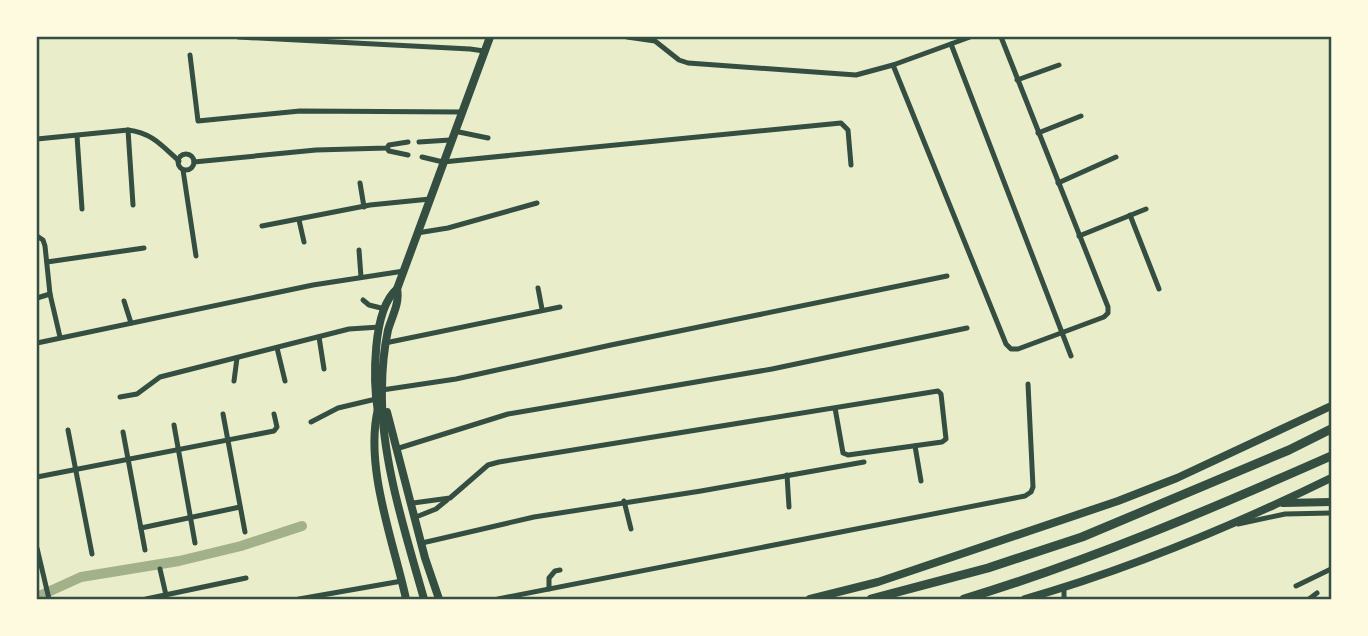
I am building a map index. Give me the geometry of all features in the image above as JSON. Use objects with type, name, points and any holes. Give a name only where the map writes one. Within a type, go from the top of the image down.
[{"type":"main road","points":[[439,599],[375,379],[380,327],[385,309],[404,271],[490,37]]},
{"type":"main road","points":[[397,289],[399,298],[386,343],[375,421],[375,449],[382,506],[406,599]]},
{"type":"main road","points":[[380,396],[388,466]]},
{"type":"main road","points":[[810,599],[878,582],[1118,501],[1177,478],[1330,407]]},
{"type":"main road","points":[[377,409],[397,522],[422,599]]},
{"type":"main road","points":[[871,599],[988,568],[1082,537],[1289,450],[1331,429]]},
{"type":"main road","points":[[964,599],[1064,567],[1189,519],[1331,456]]},
{"type":"main road","points":[[1025,599],[1064,588],[1222,528],[1331,478]]},
{"type":"main road","points":[[1280,503],[1331,502]]},
{"type":"street","points":[[239,37],[362,40],[484,51]]},
{"type":"street","points":[[626,37],[655,41],[688,63],[856,75],[893,65],[970,37]]},
{"type":"street","points":[[893,65],[1006,344],[1011,349],[1018,349],[1104,317],[1108,313],[1001,37]]},
{"type":"street","points":[[951,44],[1071,356]]},
{"type":"street","points":[[190,55],[198,121],[300,111],[461,112]]},
{"type":"street","points":[[1017,80],[1059,65]]},
{"type":"street","points":[[1038,132],[1081,116]]},
{"type":"street","points":[[422,157],[443,162],[841,123],[848,130],[851,165]]},
{"type":"street","points":[[128,130],[132,205]]},
{"type":"street","points":[[37,139],[128,130],[149,134],[178,161],[183,170],[196,256]]},
{"type":"street","points":[[77,136],[82,209]]},
{"type":"street","points":[[419,142],[452,136],[488,138]]},
{"type":"street","points":[[194,162],[316,150],[387,148],[408,142]]},
{"type":"street","points":[[387,148],[389,151],[408,155]]},
{"type":"street","points":[[178,161],[180,157],[187,155],[194,162]]},
{"type":"street","points":[[1058,183],[1116,157]]},
{"type":"street","points":[[183,170],[190,169],[194,162]]},
{"type":"street","points":[[360,183],[364,207]]},
{"type":"street","points":[[262,226],[364,207],[430,199]]},
{"type":"street","points":[[418,233],[448,228],[537,203]]},
{"type":"street","points":[[1079,236],[1146,209]]},
{"type":"street","points":[[1130,215],[1159,289]]},
{"type":"street","points":[[299,220],[304,242]]},
{"type":"street","points":[[37,236],[43,240],[50,294],[60,337]]},
{"type":"street","points":[[47,262],[144,248]]},
{"type":"street","points":[[359,250],[361,277]]},
{"type":"street","points":[[37,342],[361,277],[404,271]]},
{"type":"street","points":[[311,422],[338,408],[380,396],[599,347],[947,276]]},
{"type":"street","points":[[538,288],[542,309]]},
{"type":"street","points":[[37,298],[50,294]]},
{"type":"street","points":[[363,300],[369,305],[385,309]]},
{"type":"street","points":[[124,301],[131,323]]},
{"type":"street","points":[[386,343],[560,307]]},
{"type":"street","points":[[120,397],[137,394],[160,377],[358,327],[380,327]]},
{"type":"street","points":[[396,449],[508,414],[772,369],[967,328]]},
{"type":"street","points":[[320,337],[324,369]]},
{"type":"street","points":[[277,348],[285,381]]},
{"type":"street","points":[[234,381],[237,358]]},
{"type":"street","points":[[498,599],[1026,496],[1033,486],[1028,384]]},
{"type":"street","points":[[416,517],[436,509],[493,463],[938,391],[941,394],[947,439],[942,442],[848,455],[843,453],[835,408]]},
{"type":"street","points":[[223,414],[245,532]]},
{"type":"street","points":[[37,477],[276,429],[274,414]]},
{"type":"street","points":[[174,425],[195,543]]},
{"type":"street","points":[[68,430],[92,554]]},
{"type":"street","points":[[123,432],[145,550]]},
{"type":"street","points":[[915,446],[921,481]]},
{"type":"street","points":[[422,543],[490,525],[864,462]]},
{"type":"street","points":[[787,474],[789,507]]},
{"type":"street","points":[[413,503],[450,498]]},
{"type":"street","points":[[624,501],[632,529]]},
{"type":"street","points":[[141,528],[240,507]]},
{"type":"street","points":[[1222,528],[1285,514],[1331,513]]},
{"type":"street","points":[[37,548],[49,597]]},
{"type":"street","points":[[160,569],[166,595]]},
{"type":"street","points":[[1296,586],[1331,569]]},
{"type":"street","points":[[549,589],[549,578],[555,571],[561,570]]},
{"type":"street","points":[[146,599],[246,578]]},
{"type":"street","points":[[299,599],[402,581]]},
{"type":"street","points":[[1064,588],[1065,599]]},
{"type":"street","points":[[1309,599],[1317,593]]},
{"type":"waterway","points":[[37,597],[81,577],[179,561],[241,546],[302,526]]}]
